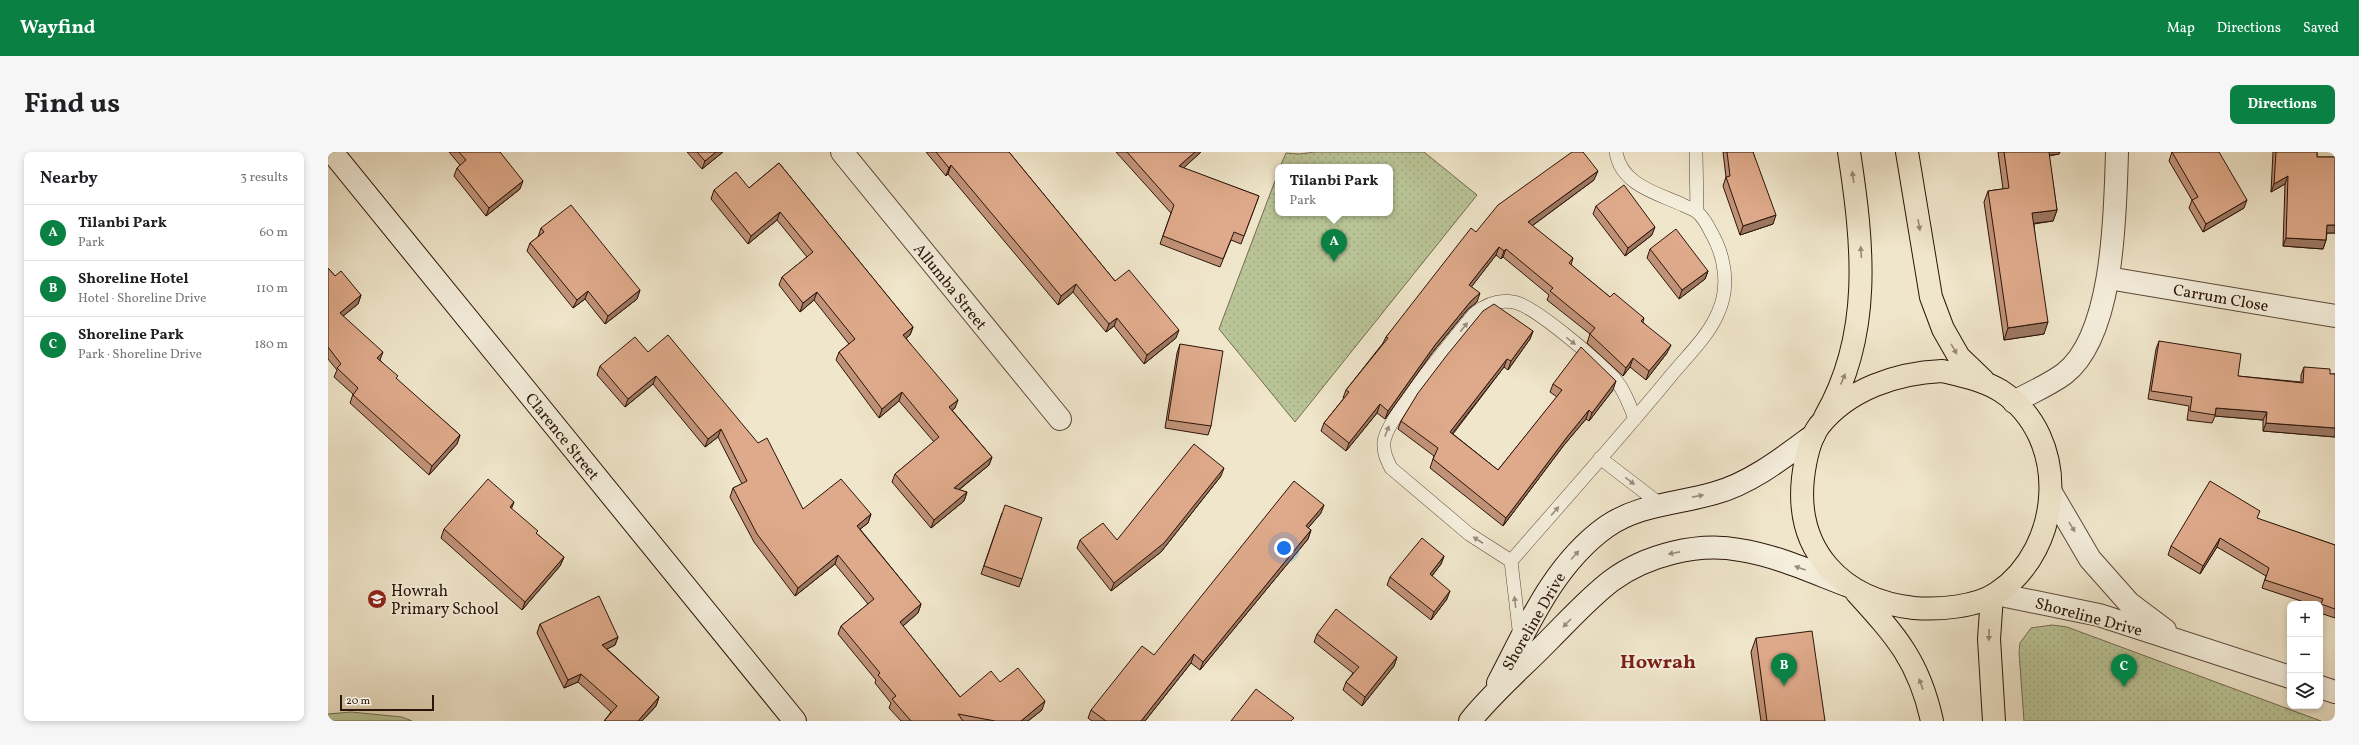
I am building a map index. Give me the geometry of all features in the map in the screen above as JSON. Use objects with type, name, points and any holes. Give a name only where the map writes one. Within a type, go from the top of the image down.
[{"type":"main road","name":"Clarence Street","points":[[332,152],[795,721]]},
{"type":"main road","name":"Allumba Street","points":[[842,152],[1060,419]]},
{"type":"main road","points":[[1850,152],[1862,256],[1859,317],[1846,371],[1817,431],[1804,469],[1801,494],[1802,511],[1806,532],[1822,558],[1833,572],[1852,588],[1884,622],[1909,655],[1920,680],[1932,721]]},
{"type":"main road","points":[[1852,588],[1913,608],[1944,608],[1965,605],[1994,595],[2013,580],[2033,555],[2048,517],[2052,494],[2044,449],[2026,414],[2014,402],[1985,382],[1959,357],[1943,329],[1931,297],[1907,152]]},
{"type":"main road","points":[[2014,402],[2065,374],[2080,356],[2090,338],[2108,278],[2114,237],[2117,152]]},
{"type":"main road","name":"Carrum Close","points":[[2108,278],[2335,316]]},
{"type":"main road","points":[[1817,431],[1836,410],[1879,382],[1900,376],[1942,372],[1985,382]]},
{"type":"main road","name":"Shoreline Drive","points":[[1490,696],[1548,591],[1564,567],[1584,545],[1606,527],[1624,517],[1660,504],[1715,493],[1733,486],[1774,463],[1817,431]]},
{"type":"main road","name":"Shoreline Drive","points":[[2052,494],[2090,559],[2129,604],[2182,642]]},
{"type":"main road","name":"Shoreline Drive","points":[[1470,721],[1490,696],[1523,667],[1600,589],[1630,569],[1657,558],[1701,549],[1740,550],[1777,559],[1852,588]]},
{"type":"main road","points":[[1994,595],[1988,639],[1994,721]]},
{"type":"main road","name":"Shoreline Drive","points":[[1994,595],[2084,611],[2287,677]]},
{"type":"main road","points":[[2323,688],[2335,692]]},
{"type":"lane","points":[[1520,640],[1511,562],[1635,419],[1707,331],[1718,314],[1724,294],[1724,270],[1720,250],[1711,231],[1697,212],[1639,186],[1628,177],[1620,166],[1616,152]]},
{"type":"lane","points":[[1696,152],[1697,212]]},
{"type":"lane","points":[[1511,562],[1463,529],[1391,468],[1385,455],[1384,442],[1393,418],[1474,314],[1484,305],[1498,302],[1513,301],[1525,305],[1584,351],[1615,379],[1635,419]]},
{"type":"lane","points":[[1600,458],[1660,504]]},
{"type":"green space","points":[[1315,152],[1424,152],[1477,195],[1295,422],[1219,329],[1275,181],[1275,216],[1393,216],[1393,164],[1281,164],[1286,153],[1299,154]]},
{"type":"green space","points":[[2052,625],[2067,627],[2321,721],[2024,721],[2019,652],[2020,643],[2031,628]]},
{"type":"green space","points":[[351,712],[402,717],[412,721],[328,721],[328,714]]},
{"type":"building","points":[[459,152],[500,152],[523,181],[489,208],[457,168],[466,160]]},
{"type":"building","points":[[697,152],[716,152],[705,161]]},
{"type":"building","points":[[936,152],[1009,152],[1115,281],[1129,270],[1179,330],[1147,355],[1117,318],[1109,324],[1076,284],[1061,296],[951,165],[949,168]]},
{"type":"building","points":[[1127,152],[1195,152],[1179,166],[1259,196],[1244,236],[1234,232],[1223,259],[1163,236],[1174,205]]},
{"type":"building","points":[[1572,152],[1583,152],[1598,171],[1528,222],[1573,258],[1569,263],[1610,297],[1614,293],[1644,318],[1641,321],[1671,345],[1649,371],[1633,358],[1626,368],[1590,334],[1595,328],[1550,291],[1553,288],[1506,249],[1504,251],[1499,247],[1469,285],[1480,293],[1471,301],[1435,345],[1388,411],[1380,404],[1349,443],[1324,423],[1349,392],[1346,390],[1388,338],[1386,337],[1471,228],[1476,232],[1498,205]]},
{"type":"building","points":[[1727,152],[1753,152],[1776,215],[1743,226],[1726,177],[1730,176]]},
{"type":"building","points":[[2004,152],[2049,152],[2057,210],[2032,213],[2048,322],[2008,328],[1988,191],[2009,188]]},
{"type":"building","points":[[2172,152],[2219,152],[2247,200],[2206,224],[2192,200],[2198,197]]},
{"type":"building","points":[[2276,152],[2317,152],[2317,157],[2335,157],[2335,225],[2327,225],[2326,240],[2286,238],[2288,176],[2274,184]]},
{"type":"building","points":[[779,163],[913,327],[903,335],[958,400],[949,407],[992,457],[954,488],[967,492],[934,520],[895,474],[939,437],[902,392],[882,409],[839,352],[855,339],[817,292],[803,303],[782,277],[813,252],[780,212],[751,236],[714,190],[736,172],[749,188]]},
{"type":"building","points":[[1624,185],[1655,227],[1628,248],[1596,206]]},
{"type":"building","points":[[571,205],[640,290],[608,316],[588,291],[577,300],[530,243],[544,232],[541,228]]},
{"type":"building","points":[[1676,229],[1708,271],[1682,290],[1650,249]]},
{"type":"building","points":[[328,268],[335,276],[341,271],[361,295],[340,313],[383,352],[377,358],[398,376],[396,378],[460,435],[432,466],[353,395],[358,388],[337,368],[341,364],[328,347]]},
{"type":"building","points":[[1494,304],[1533,331],[1511,361],[1507,359],[1450,432],[1498,470],[1562,390],[1553,384],[1581,347],[1616,381],[1592,413],[1589,410],[1567,437],[1506,518],[1433,459],[1438,448],[1401,421],[1418,393],[1447,355],[1483,311]]},
{"type":"building","points":[[668,335],[758,443],[767,438],[803,509],[841,479],[871,514],[857,526],[921,604],[900,622],[960,697],[991,671],[1000,682],[1018,668],[1045,701],[1021,721],[995,721],[958,714],[963,721],[911,721],[892,699],[896,696],[878,675],[880,673],[841,626],[874,599],[838,555],[798,588],[757,534],[733,488],[747,481],[721,429],[708,439],[656,376],[628,399],[600,366],[635,337],[648,352]]},
{"type":"building","points":[[2159,341],[2241,354],[2238,376],[2303,383],[2304,367],[2330,369],[2330,374],[2335,374],[2335,428],[2266,423],[2267,412],[2216,408],[2215,415],[2190,411],[2192,397],[2151,391]]},
{"type":"building","points":[[1180,344],[1223,351],[1211,426],[1168,420]]},
{"type":"building","points":[[1194,444],[1224,468],[1164,543],[1114,583],[1080,540],[1103,523],[1117,540]]},
{"type":"building","points":[[488,479],[514,502],[510,507],[538,531],[536,533],[564,557],[525,602],[444,529]]},
{"type":"building","points":[[1294,481],[1324,505],[1306,526],[1311,530],[1203,662],[1194,654],[1141,721],[1106,721],[1091,710],[1142,646],[1154,655]]},
{"type":"building","points":[[2210,481],[2260,511],[2257,518],[2335,545],[2335,609],[2323,605],[2323,599],[2265,580],[2269,568],[2220,538],[2203,566],[2171,546]]},
{"type":"building","points":[[1005,505],[1042,518],[1022,579],[984,566]]},
{"type":"building","points":[[1422,538],[1444,556],[1430,574],[1450,591],[1434,612],[1390,577]]},
{"type":"building","points":[[599,596],[618,637],[602,645],[659,697],[638,721],[606,721],[605,720],[617,706],[581,674],[568,680],[540,624]]},
{"type":"building","points":[[1336,609],[1397,657],[1365,697],[1346,682],[1359,667],[1317,634]]},
{"type":"building","points":[[1812,631],[1825,721],[1767,721],[1756,638]]},
{"type":"building","points":[[1256,689],[1294,718],[1291,721],[1231,721]]},
{"type":"place","name":"Tilanbi Park","points":[[1334,262]]},
{"type":"place","name":"Howrah Primary School","points":[[377,599]]},
{"type":"place","name":"Shoreline Hotel","points":[[1784,686]]},
{"type":"place","name":"Shoreline Park","points":[[2124,687]]},
{"type":"district","name":"Howrah","points":[[1658,661]]}]
